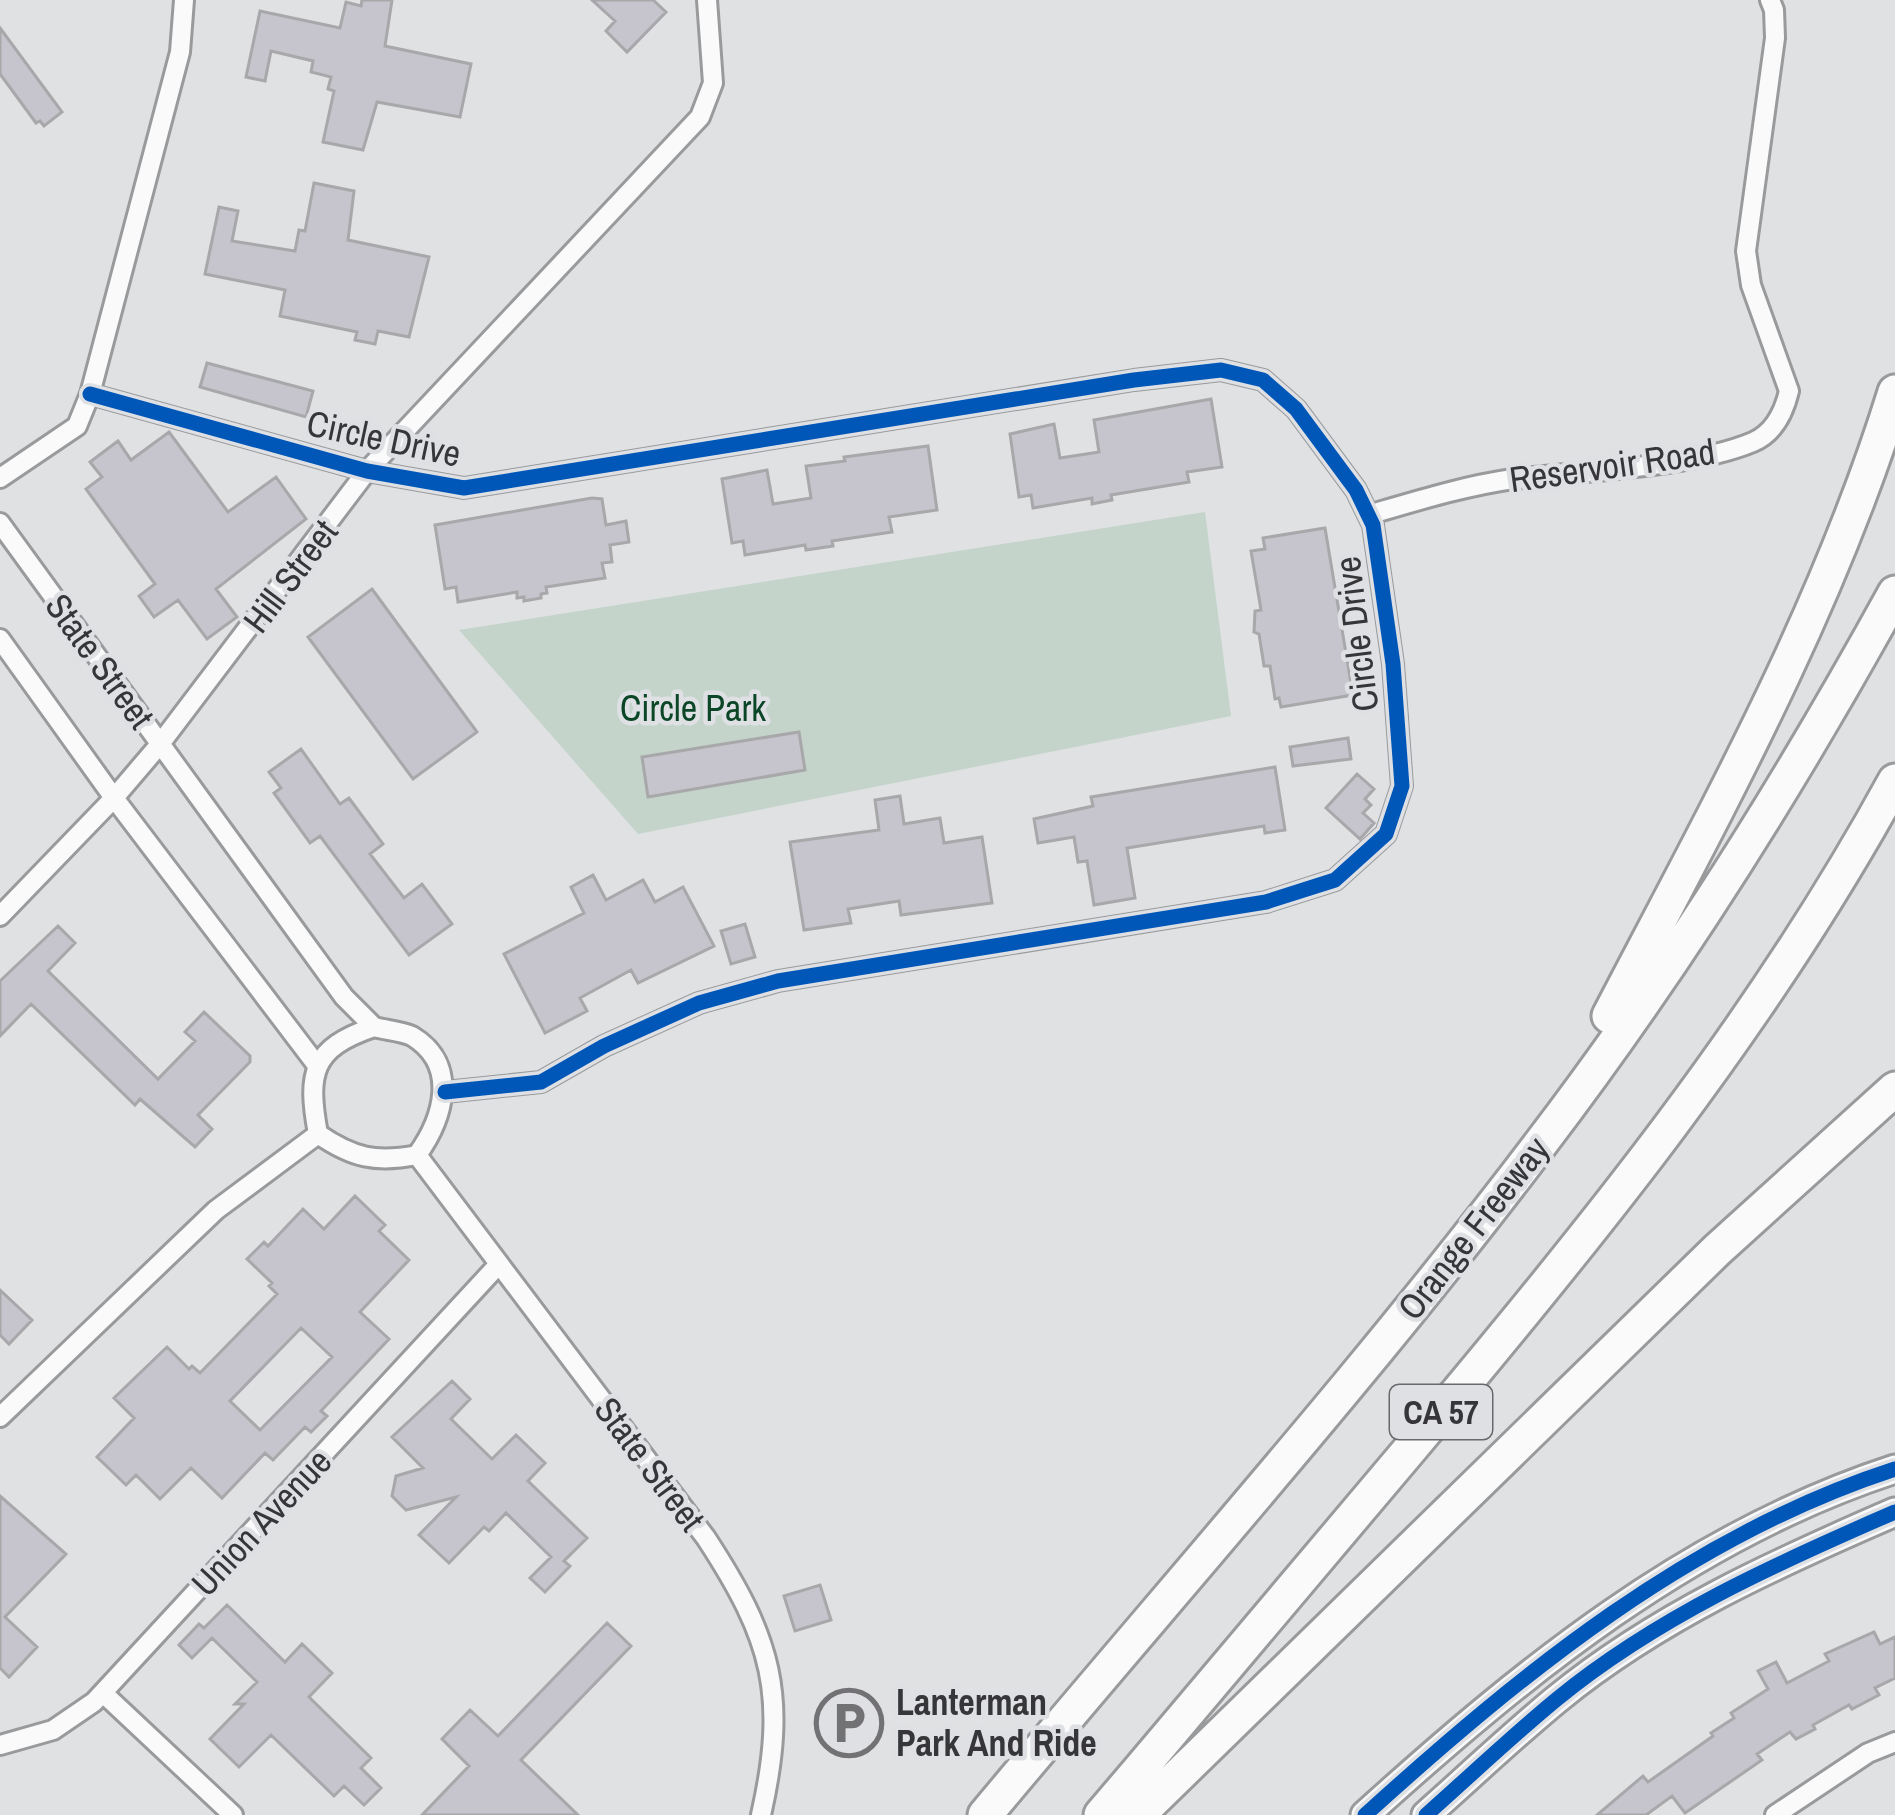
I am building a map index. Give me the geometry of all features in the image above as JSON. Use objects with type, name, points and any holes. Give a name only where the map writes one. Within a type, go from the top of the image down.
[{"type":"highway","points":[[1543,1141],[1772,704],[1870,472],[1895,392]]},
{"type":"highway","name":"Orange Freeway","points":[[985,1815],[1403,1317],[1543,1141],[1718,890],[1828,715],[1895,593]]},
{"type":"highway","name":"CA 57","points":[[1101,1815],[1576,1253],[1762,995],[1895,781]]},
{"type":"highway","points":[[1138,1815],[1717,1250],[1895,1089]]},
{"type":"main road","points":[[1366,1815],[1467,1723],[1613,1609],[1733,1540],[1844,1486],[1895,1469]]},
{"type":"main road","points":[[1426,1815],[1560,1696],[1676,1618],[1772,1566],[1895,1512]]},
{"type":"street","points":[[0,478],[77,426],[90,394],[180,52],[184,0]]},
{"type":"street","name":"Hill Street","points":[[0,916],[160,744],[368,471],[700,117],[713,83],[707,0]]},
{"type":"street","name":"Reservoir Road","points":[[1368,515],[1506,480],[1688,458],[1754,442],[1772,429],[1789,392],[1751,285],[1746,251],[1775,38],[1770,0]]},
{"type":"street","name":"Circle Drive","points":[[90,394],[368,471],[464,488],[1222,370],[1263,380],[1296,409],[1356,490],[1373,525],[1393,664],[1402,786],[1386,835],[1335,880],[1266,902],[778,981],[699,1003],[604,1046],[542,1082],[445,1092]]},
{"type":"street","name":"State Street","points":[[0,523],[344,997],[374,1027]]},
{"type":"street","name":"State Street","points":[[0,639],[316,1064]]},
{"type":"street","points":[[374,1027],[411,1036],[437,1061],[445,1092],[437,1128],[417,1155],[384,1161],[350,1155],[318,1134],[311,1095],[316,1064],[343,1038],[374,1027]]},
{"type":"street","points":[[2,1412],[216,1210],[318,1134]]},
{"type":"street","name":"State Street","points":[[417,1155],[706,1538],[746,1599],[770,1665],[774,1758],[761,1815]]},
{"type":"street","name":"Union Avenue","points":[[0,1745],[53,1730],[103,1693],[499,1264]]},
{"type":"street","points":[[103,1693],[233,1815]]},
{"type":"street","points":[[1775,1815],[1868,1754],[1895,1742]]},
{"type":"green space","name":"Circle Park","points":[[1205,512],[1231,716],[638,834],[459,630]]},
{"type":"building","points":[[362,0],[392,0],[385,46],[471,64],[460,117],[377,102],[363,150],[323,142],[334,91],[328,89],[331,77],[311,72],[313,61],[271,51],[265,81],[246,77],[260,11],[340,28],[346,2],[361,6]]},
{"type":"building","points":[[592,0],[653,0],[666,12],[627,52],[606,31],[615,21]]},
{"type":"building","points":[[0,28],[62,112],[44,126],[36,123],[0,74]]},
{"type":"building","points":[[314,183],[354,191],[348,240],[429,257],[409,337],[378,331],[375,344],[355,340],[357,332],[280,316],[285,290],[205,274],[219,207],[238,211],[232,241],[295,251],[299,230],[305,231]]},
{"type":"building","points":[[207,363],[313,391],[306,417],[200,387]]},
{"type":"building","points":[[1211,399],[1222,467],[1187,472],[1189,482],[1111,495],[1112,500],[1092,504],[1092,498],[1033,508],[1031,495],[1019,497],[1010,434],[1054,424],[1060,458],[1099,452],[1094,420]]},
{"type":"building","points":[[169,432],[228,512],[276,477],[306,519],[216,589],[237,617],[207,639],[178,600],[154,617],[139,596],[155,584],[86,489],[102,477],[90,462],[118,441],[131,460]]},
{"type":"building","points":[[928,446],[937,510],[889,517],[892,532],[832,541],[833,546],[806,550],[805,545],[745,555],[743,541],[732,543],[722,479],[767,470],[773,504],[811,498],[806,466]]},
{"type":"building","points":[[602,499],[606,525],[626,521],[629,542],[610,545],[612,562],[602,563],[605,578],[546,587],[541,598],[524,601],[524,597],[517,598],[517,592],[458,602],[456,587],[445,589],[435,525]]},
{"type":"building","points":[[1325,528],[1353,695],[1281,707],[1279,698],[1275,699],[1270,666],[1264,666],[1259,634],[1254,632],[1255,611],[1261,610],[1251,551],[1265,549],[1263,538]]},
{"type":"building","points":[[372,589],[477,732],[413,779],[308,637]]},
{"type":"building","points":[[799,732],[805,770],[648,797],[642,757]]},
{"type":"building","points":[[1348,738],[1351,759],[1293,766],[1290,747]]},
{"type":"building","points":[[301,749],[340,804],[349,798],[383,844],[370,854],[404,898],[422,884],[452,924],[409,955],[320,836],[310,843],[274,793],[281,788],[269,772]]},
{"type":"building","points":[[1275,767],[1285,830],[1265,833],[1264,826],[1127,848],[1135,898],[1094,905],[1087,861],[1078,862],[1074,837],[1038,843],[1034,819],[1093,806],[1091,797]]},
{"type":"building","points":[[1357,774],[1374,789],[1365,799],[1371,805],[1363,813],[1374,823],[1360,839],[1326,808]]},
{"type":"building","points":[[900,796],[904,824],[940,818],[944,843],[982,837],[992,903],[901,915],[899,901],[848,909],[851,923],[804,930],[790,842],[879,830],[875,800]]},
{"type":"building","points":[[593,875],[606,900],[643,880],[655,902],[683,887],[714,946],[638,983],[631,970],[580,998],[587,1011],[545,1033],[504,954],[584,913],[571,887]]},
{"type":"building","points":[[745,924],[755,957],[731,964],[721,931]]},
{"type":"building","points":[[58,926],[75,943],[48,971],[158,1079],[195,1041],[185,1032],[204,1012],[250,1056],[250,1062],[198,1115],[212,1129],[195,1147],[140,1099],[135,1105],[31,1004],[0,1036],[0,981]]},
{"type":"building","points":[[355,1196],[385,1225],[379,1231],[409,1260],[360,1312],[389,1339],[321,1411],[327,1416],[311,1432],[305,1427],[273,1460],[265,1453],[222,1498],[191,1468],[160,1499],[136,1475],[126,1485],[97,1457],[134,1418],[114,1398],[167,1347],[189,1369],[192,1366],[200,1373],[277,1294],[247,1259],[264,1242],[268,1246],[303,1209],[324,1229]],"holes":[[[301,1328],[332,1357],[260,1430],[230,1401]]]},
{"type":"building","points":[[0,1290],[32,1320],[9,1344],[0,1335]]},
{"type":"building","points":[[452,1381],[470,1399],[451,1419],[492,1459],[516,1435],[545,1463],[528,1481],[587,1538],[564,1561],[570,1566],[545,1592],[530,1578],[551,1557],[506,1513],[489,1531],[484,1527],[449,1563],[419,1535],[456,1497],[406,1510],[392,1496],[396,1476],[423,1468],[392,1437]]},
{"type":"building","points":[[0,1496],[66,1554],[5,1617],[37,1647],[9,1677],[0,1668]]},
{"type":"building","points":[[820,1585],[831,1620],[795,1631],[784,1596]]},
{"type":"building","points":[[227,1605],[285,1662],[302,1644],[332,1673],[309,1697],[371,1758],[361,1768],[381,1788],[364,1805],[344,1786],[334,1796],[271,1735],[239,1767],[210,1739],[244,1704],[235,1704],[257,1682],[212,1638],[192,1658],[179,1645]]},
{"type":"building","points":[[607,1623],[631,1646],[521,1760],[578,1815],[422,1815],[469,1766],[442,1739],[470,1710],[498,1736]]},
{"type":"building","points":[[1874,1632],[1880,1644],[1895,1637],[1895,1678],[1875,1688],[1879,1695],[1852,1709],[1849,1705],[1796,1739],[1790,1732],[1757,1754],[1762,1760],[1685,1813],[1672,1796],[1646,1815],[1597,1815],[1643,1776],[1648,1782],[1713,1736],[1734,1718],[1731,1713],[1768,1689],[1758,1671],[1776,1662],[1787,1683],[1829,1661],[1825,1654]]},
{"type":"cycle path","points":[[90,394],[367,471],[464,488],[1221,370],[1263,380],[1296,409],[1356,490],[1373,525],[1393,664],[1402,786],[1386,834],[1335,880],[1266,902],[778,981],[699,1003],[604,1046],[541,1082],[445,1092]]},
{"type":"cycle path","points":[[1365,1815],[1548,1660],[1678,1570],[1820,1497],[1895,1469]]},
{"type":"cycle path","points":[[1426,1815],[1557,1699],[1635,1642],[1763,1572],[1895,1512]]},
{"type":"place","name":"Lanterman Park And Ride","points":[[849,1723]]}]
